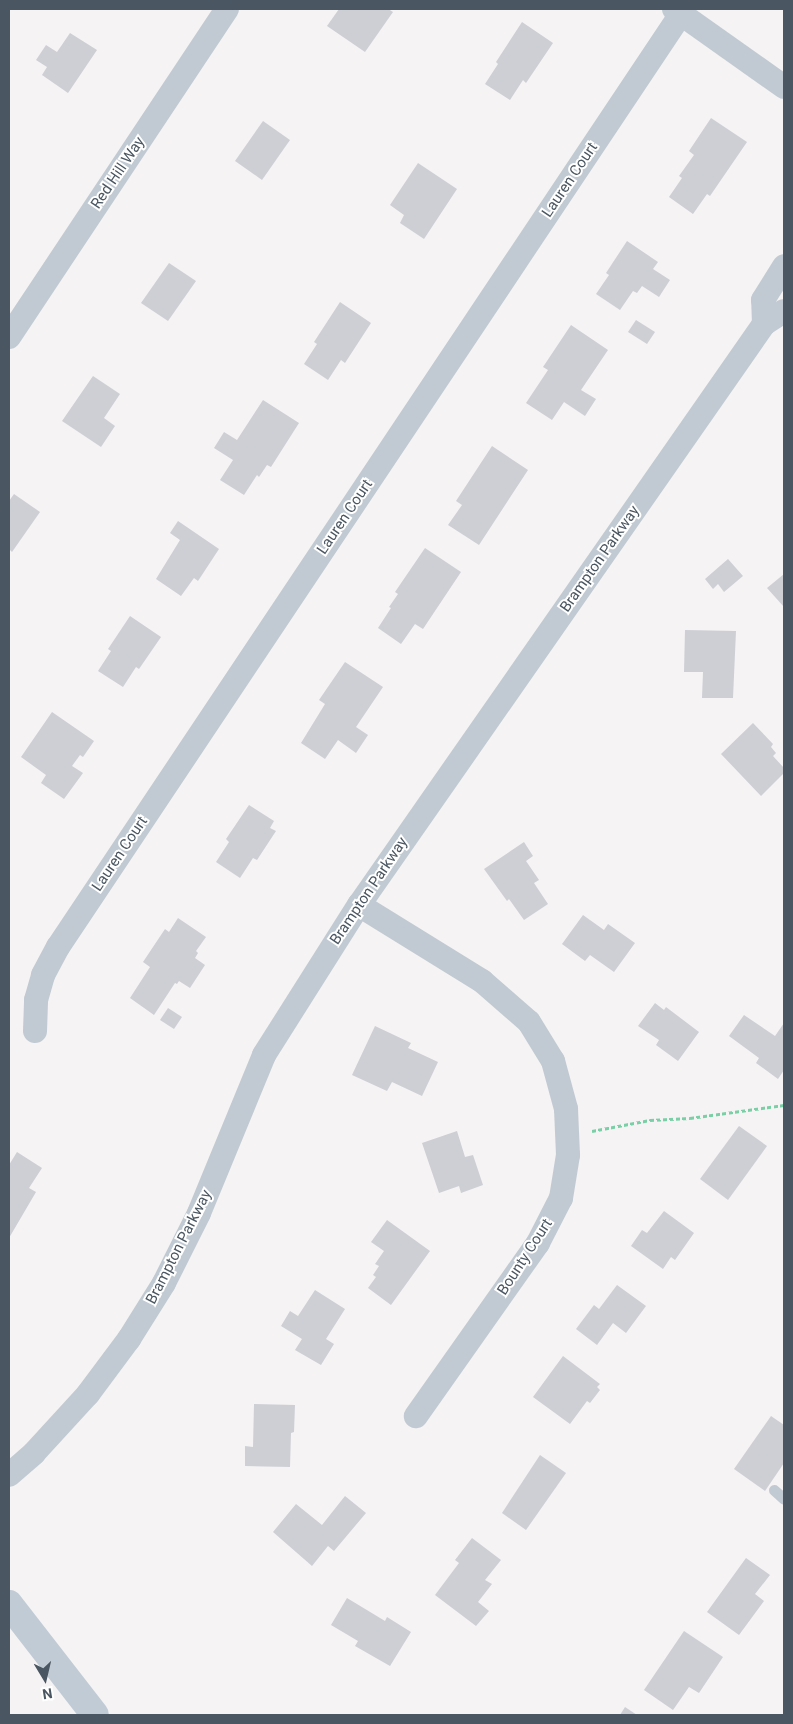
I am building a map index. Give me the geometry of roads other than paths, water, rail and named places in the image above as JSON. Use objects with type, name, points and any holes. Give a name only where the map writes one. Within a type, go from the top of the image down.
[{"type":"main road","points":[[9,1604],[95,1715]]},
{"type":"street","name":"Red Hill Way","points":[[9,337],[227,9]]},
{"type":"street","points":[[678,11],[784,87]]},
{"type":"street","name":"Lauren Court","points":[[35,1031],[36,1000],[43,976],[58,947],[678,11]]},
{"type":"street","points":[[764,324],[763,300],[784,266]]},
{"type":"street","name":"Brampton Parkway","points":[[9,1475],[34,1453],[88,1394],[129,1339],[164,1283],[200,1213],[264,1055],[359,905],[764,324],[784,312]]},
{"type":"street","name":"Bounty Court","points":[[359,905],[482,981],[529,1022],[554,1061],[566,1109],[568,1155],[561,1198],[538,1243],[416,1416]]},
{"type":"lane","points":[[774,1490],[784,1499]]}]
